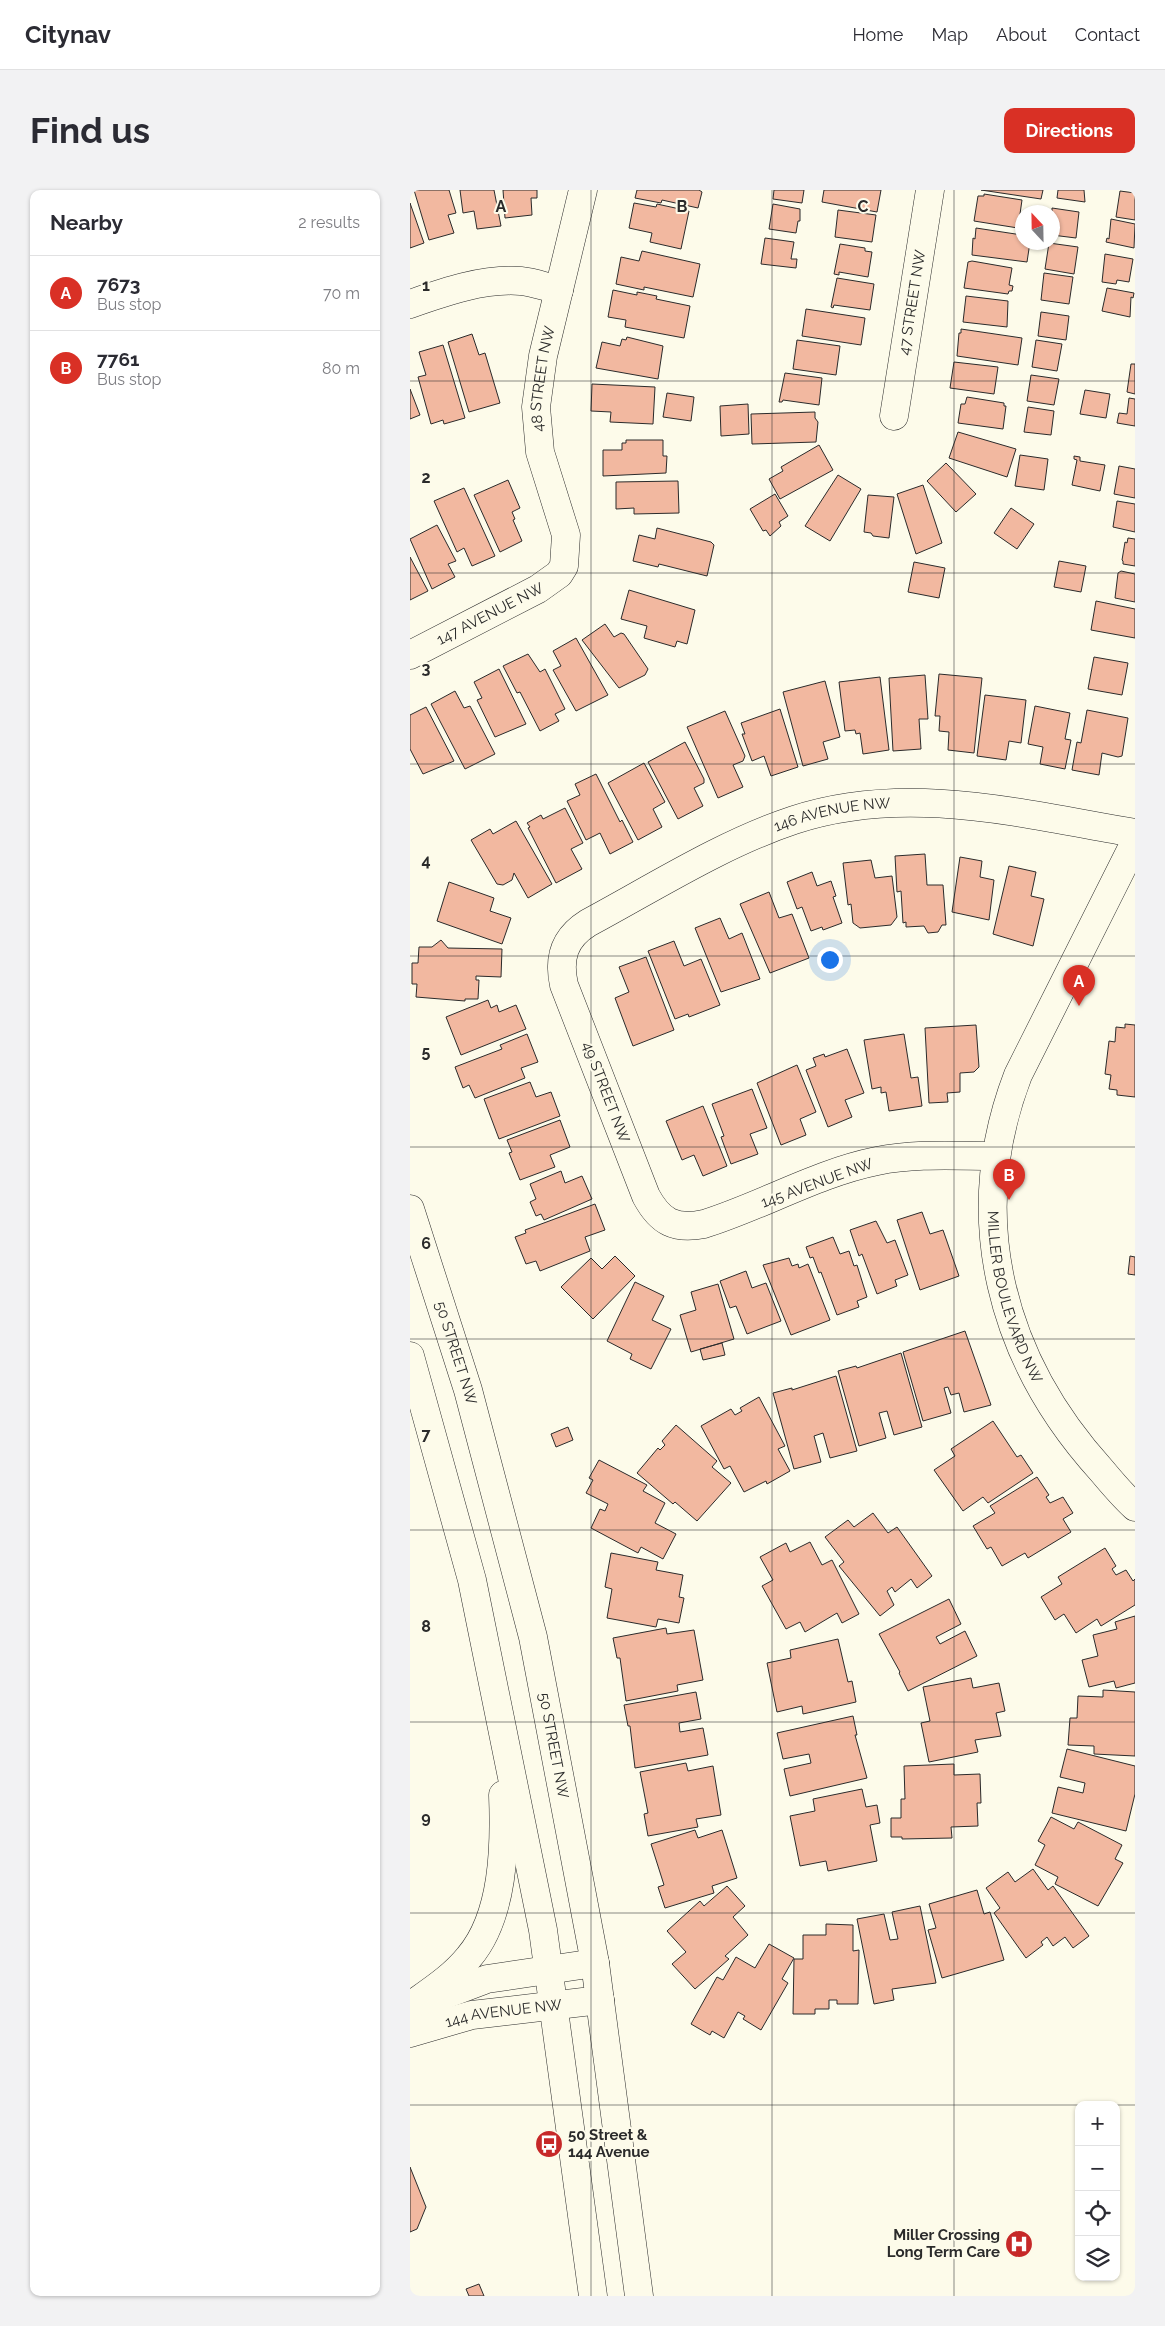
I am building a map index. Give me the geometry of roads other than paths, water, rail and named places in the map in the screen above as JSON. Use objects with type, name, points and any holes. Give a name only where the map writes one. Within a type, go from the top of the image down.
[{"type":"street","name":"48 STREET NW","points":[[564,566],[566,535],[540,452],[536,414],[543,356],[583,190]]},
{"type":"street","name":"47 STREET NW","points":[[894,416],[930,190]]},
{"type":"street","points":[[410,304],[445,292],[502,281],[521,281],[559,290]]},
{"type":"street","name":"147 AVENUE NW","points":[[410,655],[538,590],[559,574],[564,566]]},
{"type":"street","name":"146 AVENUE NW","points":[[564,949],[570,938],[588,923],[734,844],[769,829],[822,813],[892,803],[935,802],[993,809],[1135,833]]},
{"type":"street","name":"MILLER BOULEVARD NW","points":[[1135,842],[1018,1076],[1004,1115],[995,1156],[993,1200],[995,1254],[1004,1302],[1027,1364],[1063,1424],[1090,1458],[1135,1507]]},
{"type":"street","name":"49 STREET NW","points":[[564,949],[561,971],[564,985],[646,1196],[655,1212],[672,1223]]},
{"type":"street","name":"145 AVENUE NW","points":[[672,1223],[683,1226],[704,1224],[849,1169],[876,1161],[918,1156],[995,1156]]},
{"type":"street","name":"50 STREET NW","points":[[410,1209],[468,1390],[533,1637],[595,1963],[639,2296]]},
{"type":"street","points":[[410,1356],[472,1580],[500,1711],[555,2005],[593,2296]]},
{"type":"street","points":[[410,2007],[458,1970],[470,1956],[489,1924],[503,1864],[505,1830],[500,1711]]},
{"type":"street","name":"144 AVENUE NW","points":[[410,2007],[487,1979],[595,1963]]},
{"type":"street","name":"144 AVENUE NW","points":[[410,2033],[472,2015],[600,2000]]},
{"type":"place","name":"7673","points":[[1079,1006]]},
{"type":"place","name":"7761","points":[[1009,1200]]},
{"type":"place","name":"50 Street & 144 Avenue","points":[[549,2144]]},
{"type":"place","name":"Miller Crossing Long Term Care","points":[[1019,2244]]}]
